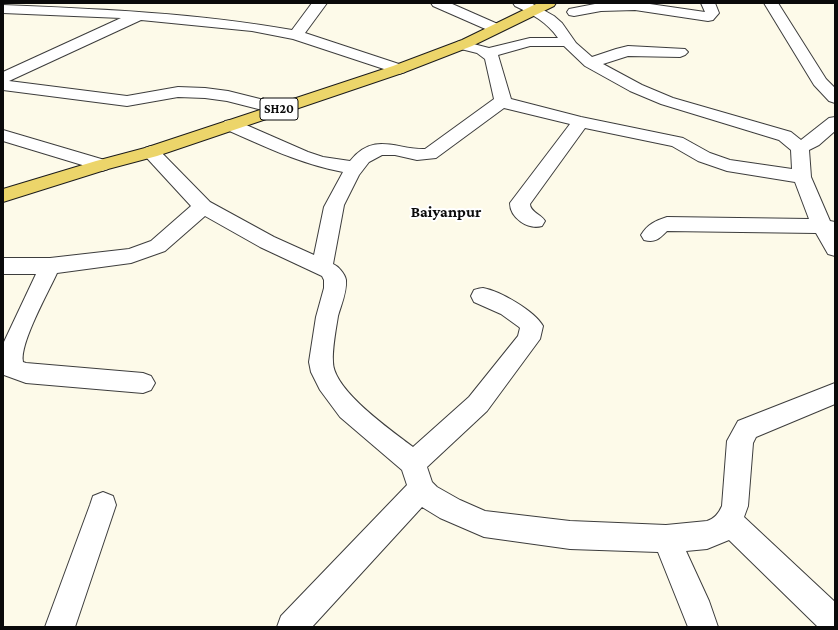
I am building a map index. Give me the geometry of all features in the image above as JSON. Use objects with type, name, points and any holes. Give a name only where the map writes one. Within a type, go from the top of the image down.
[{"type":"main road","name":"SH20","points":[[3,196],[102,165],[151,152],[399,69],[462,45],[542,6]]},
{"type":"street","points":[[296,35],[320,3]]},
{"type":"street","points":[[438,3],[495,28]]},
{"type":"street","points":[[520,3],[542,6],[568,42],[590,63],[649,94],[785,136],[800,148],[802,177],[829,227],[835,249]]},
{"type":"street","points":[[574,12],[601,7],[635,6],[708,16],[712,13],[708,3]]},
{"type":"street","points":[[771,3],[820,82],[835,98]]},
{"type":"street","points":[[3,9],[45,7],[252,27],[296,35],[399,69]]},
{"type":"street","points":[[3,78],[139,15]]},
{"type":"street","points":[[488,53],[526,43],[568,42]]},
{"type":"street","points":[[462,45],[483,50],[492,58],[502,101]]},
{"type":"street","points":[[590,63],[628,51],[680,52]]},
{"type":"street","points":[[3,85],[68,92],[127,101],[178,92],[205,92],[228,96],[278,109]]},
{"type":"street","points":[[502,101],[581,122],[677,142],[704,157],[727,164],[802,177]]},
{"type":"street","points":[[322,267],[334,206],[354,168],[366,156],[373,151],[384,149],[398,150],[420,156],[430,154],[502,101]]},
{"type":"street","points":[[535,221],[525,215],[520,209],[520,203],[581,122]]},
{"type":"street","points":[[800,148],[813,141],[835,122]]},
{"type":"street","points":[[230,125],[302,156],[320,162],[354,168]]},
{"type":"street","points":[[3,135],[102,165]]},
{"type":"street","points":[[151,152],[203,207],[273,245],[329,271],[335,279],[335,288],[327,317],[321,362],[323,372],[328,383],[349,410],[417,476],[428,496],[484,524],[570,535],[666,539],[706,535],[720,530],[729,521],[735,506],[740,441],[747,429],[835,393]]},
{"type":"street","points":[[3,266],[50,266],[132,256],[158,246],[203,207]]},
{"type":"street","points":[[651,235],[660,226],[667,224],[829,227]]},
{"type":"street","points":[[50,266],[19,331],[10,356],[12,368],[33,374],[86,380],[143,383]]},
{"type":"street","points":[[292,627],[478,404],[529,339],[532,326],[524,318],[506,307],[482,296]]},
{"type":"street","points":[[60,627],[103,506]]},
{"type":"street","points":[[729,521],[835,623]]},
{"type":"street","points":[[666,539],[698,612],[703,627]]},
{"type":"district","name":"Baiyanpur","points":[[446,212]]}]
